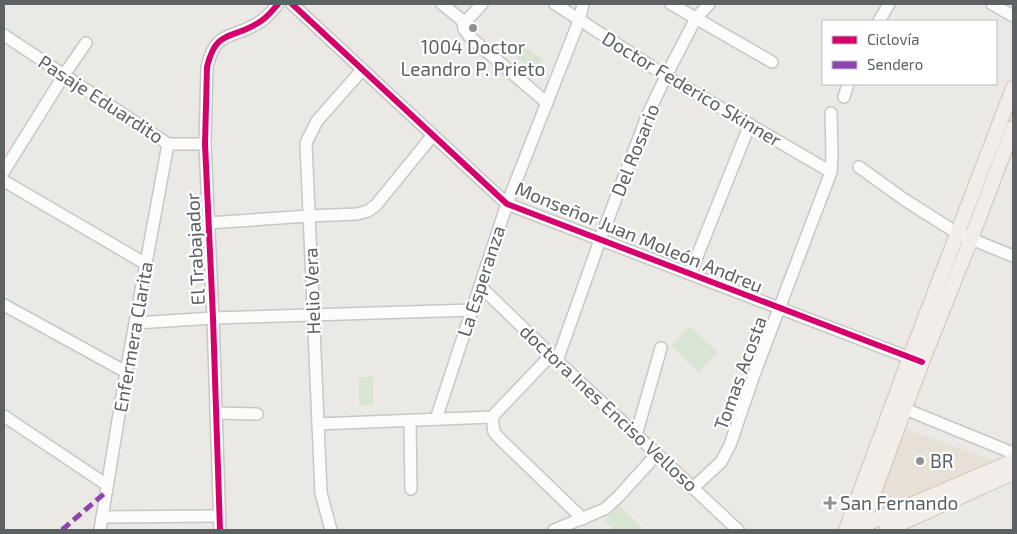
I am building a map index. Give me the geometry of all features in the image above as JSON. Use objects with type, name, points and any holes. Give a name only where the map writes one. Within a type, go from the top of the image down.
[{"type":"main road","points":[[854,529],[916,360],[958,233],[1013,88]]},
{"type":"main road","points":[[854,529],[905,409],[916,360],[972,239],[1013,128]]},
{"type":"main road","points":[[854,529],[1013,461]]},
{"type":"main road","points":[[886,530],[1013,473]]},
{"type":"street","name":"El Trabajador","points":[[220,530],[205,144],[207,67],[209,56],[216,44],[225,36],[243,31],[259,23],[278,4]]},
{"type":"street","name":"Monseñor Juan Moleón Andreu","points":[[292,4],[507,204],[916,360]]},
{"type":"street","points":[[442,4],[464,21]]},
{"type":"street","points":[[464,21],[482,4]]},
{"type":"street","name":"Doctor Federico Skinner","points":[[555,4],[666,76],[831,172]]},
{"type":"street","name":"La Esperanza","points":[[436,419],[507,204],[579,21],[583,4]]},
{"type":"street","points":[[660,4],[772,62]]},
{"type":"street","points":[[672,4],[695,21]]},
{"type":"street","name":"Del Rosario","points":[[492,417],[554,358],[631,156],[666,76],[695,21],[709,4]]},
{"type":"street","points":[[880,20],[889,4]]},
{"type":"street","points":[[992,4],[1013,16]]},
{"type":"street","points":[[464,21],[464,29],[470,37],[547,103]]},
{"type":"street","name":"Pasaje Eduardito","points":[[4,35],[168,144],[205,144]]},
{"type":"street","points":[[4,171],[86,43]]},
{"type":"street","name":"Helio Vera","points":[[330,530],[321,492],[306,144],[317,121],[362,70]]},
{"type":"street","points":[[844,96],[848,85]]},
{"type":"street","name":"Tomas Acosta","points":[[693,488],[721,462],[730,445],[755,372],[831,172],[831,113]]},
{"type":"street","points":[[690,274],[750,124]]},
{"type":"street","points":[[208,223],[357,214],[368,211],[376,205],[433,135]]},
{"type":"street","name":"Enfermera Clarita","points":[[100,530],[126,372],[168,144]]},
{"type":"street","points":[[859,167],[900,197],[958,233],[1013,256]]},
{"type":"street","points":[[4,180],[146,264]]},
{"type":"street","name":"doctora Ines Enciso Velloso","points":[[480,286],[738,530]]},
{"type":"street","points":[[4,305],[126,372]]},
{"type":"street","points":[[136,323],[213,318],[472,310]]},
{"type":"street","points":[[636,435],[661,348]]},
{"type":"street","points":[[905,409],[1013,453]]},
{"type":"street","points":[[216,413],[257,414]]},
{"type":"street","points":[[4,416],[107,485]]},
{"type":"street","points":[[318,424],[492,417],[494,432],[500,439],[583,519]]},
{"type":"street","points":[[410,420],[411,489]]},
{"type":"street","points":[[554,530],[605,509],[657,454]]},
{"type":"street","points":[[102,518],[220,516]]},
{"type":"shaded area","points":[[899,427],[997,461],[874,516]]},
{"type":"green space","points":[[524,47],[543,60],[536,71],[516,58]]},
{"type":"green space","points":[[690,326],[717,352],[699,372],[671,346]]},
{"type":"green space","points":[[359,377],[373,377],[373,405],[359,405]]},
{"type":"green space","points":[[619,506],[642,527],[639,530],[615,530],[605,521]]},
{"type":"marked path","points":[[62,530],[106,492]]},
{"type":"cycle path","points":[[220,530],[205,144],[207,67],[215,46],[220,41],[261,21],[278,4]]},
{"type":"cycle path","points":[[292,4],[507,204],[922,362]]},
{"type":"place","name":"1004 Doctor Leandro P. Prieto","points":[[473,28]]},
{"type":"place","name":"BR","points":[[920,461]]},
{"type":"place","name":"San Fernando","points":[[830,503]]}]
